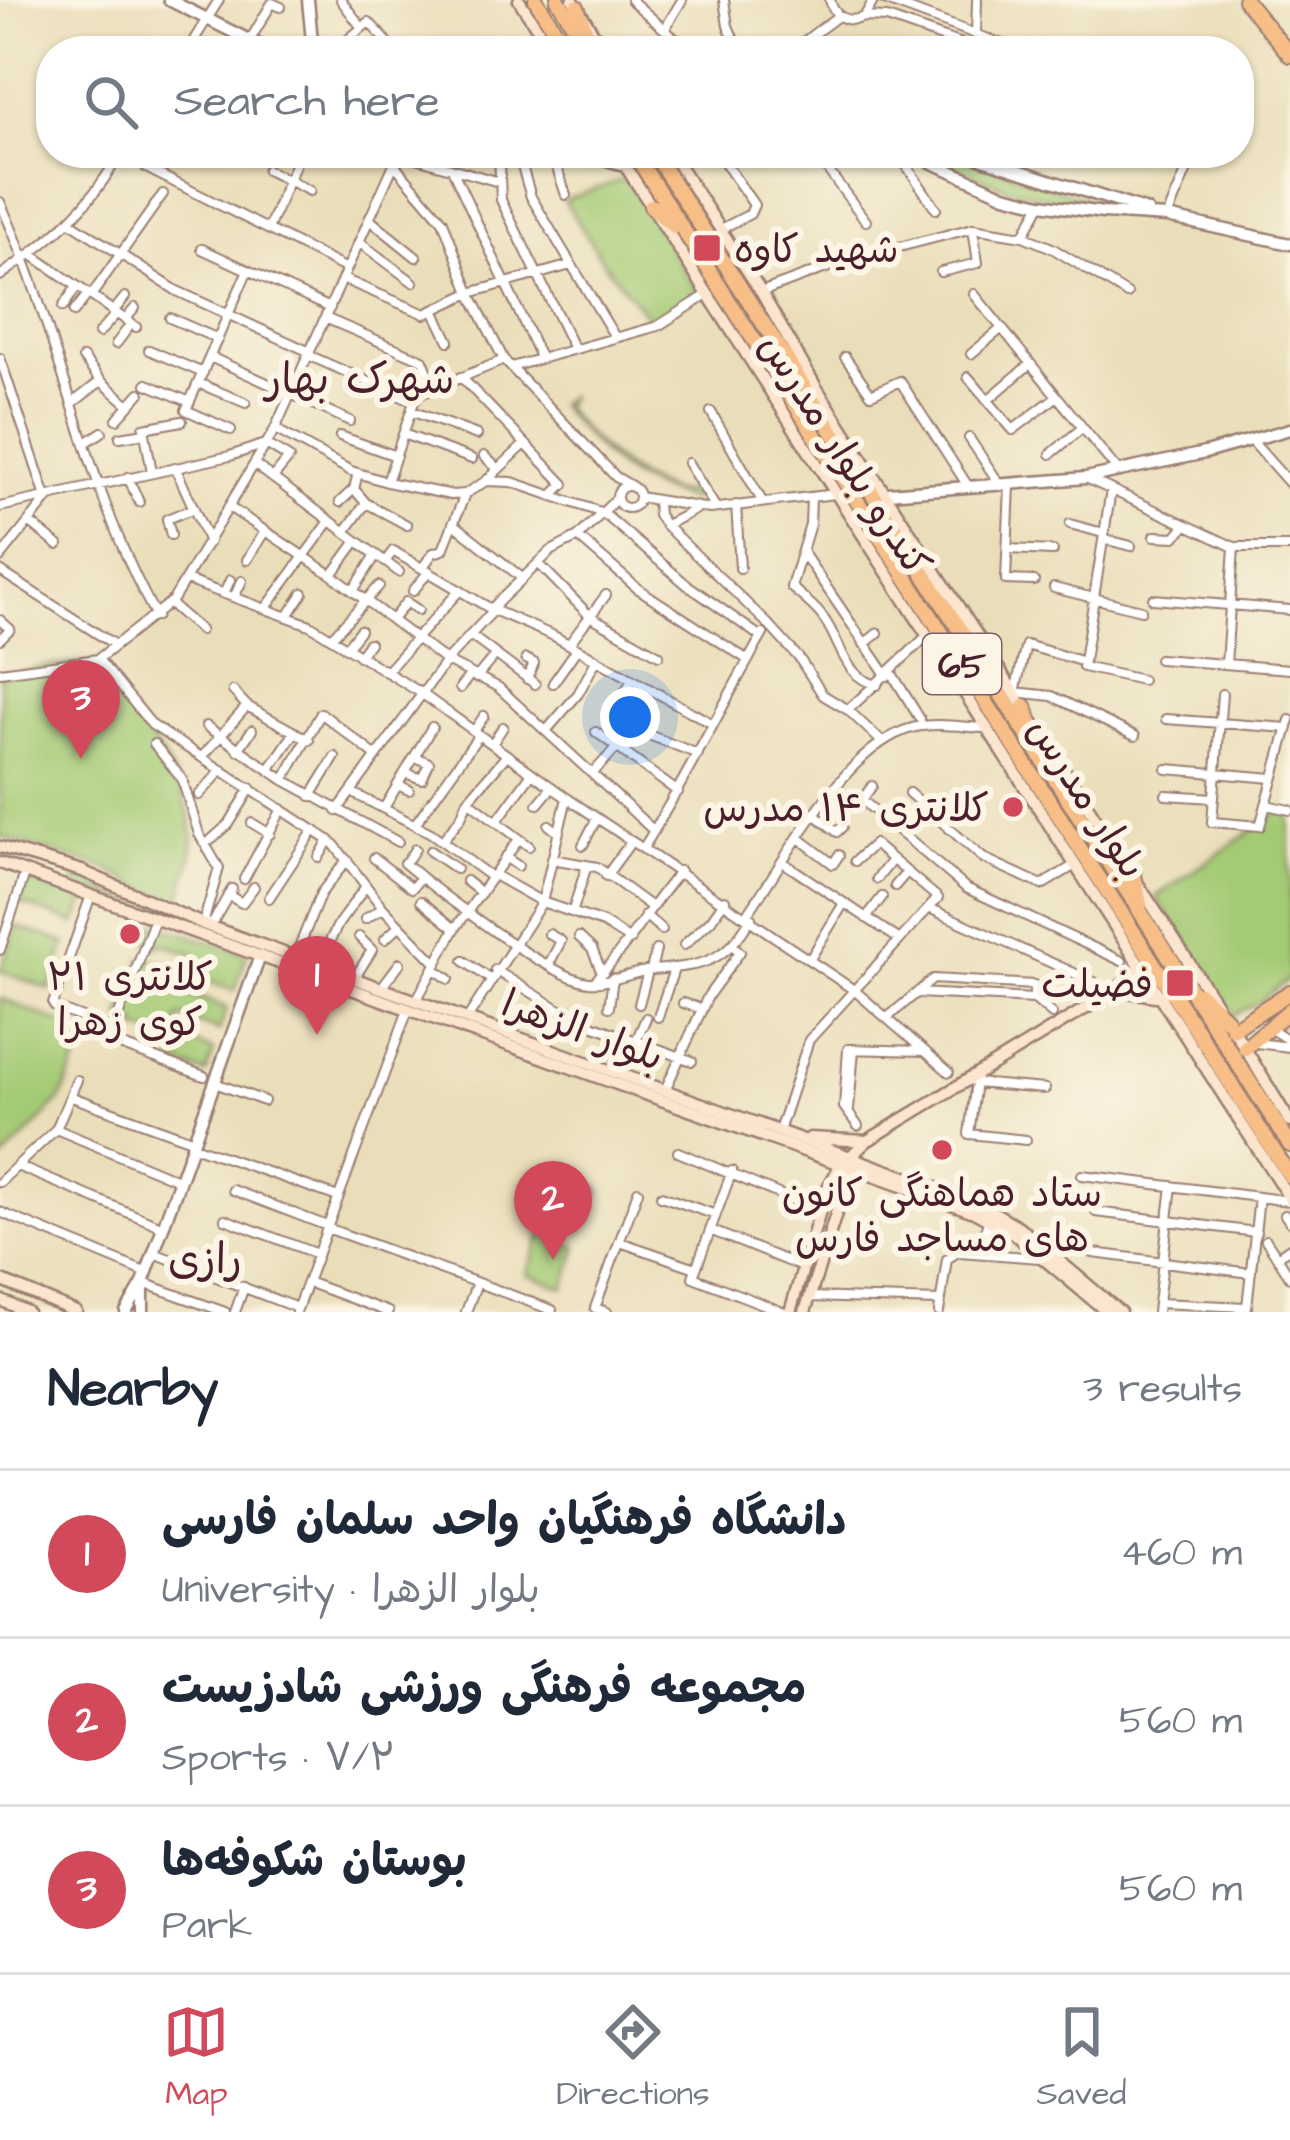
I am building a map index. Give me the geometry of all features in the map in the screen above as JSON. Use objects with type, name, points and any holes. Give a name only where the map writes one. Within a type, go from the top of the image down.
[{"type":"main road","points":[[519,0],[542,36]]},
{"type":"main road","points":[[536,0],[558,36]]},
{"type":"main road","points":[[558,0],[582,36]]},
{"type":"main road","points":[[1245,0],[1290,55]]},
{"type":"main road","points":[[1256,0],[1290,41]]},
{"type":"main road","points":[[575,3],[587,36]]},
{"type":"main road","points":[[575,3],[595,36]]},
{"type":"main road","points":[[633,168],[651,206],[715,294],[722,318]]},
{"type":"main road","name":"بلوار مدرس","points":[[636,168],[689,238],[751,354],[767,363],[841,491],[949,644],[994,725],[1290,1176]]},
{"type":"main road","name":"بلوار مدرس","points":[[663,168],[1290,1144]]},
{"type":"main road","name":"کندرو بلوار مدرس","points":[[680,168],[817,387],[1248,1046],[1290,1122]]},
{"type":"main road","points":[[651,206],[689,238]]},
{"type":"main road","name":"کندرو بلوار مدرس","points":[[722,318],[841,491],[928,634],[994,725]]},
{"type":"main road","points":[[795,349],[792,373],[817,387]]},
{"type":"main road","points":[[949,644],[964,636]]},
{"type":"main road","points":[[1024,706],[1042,759]]},
{"type":"main road","points":[[994,725],[1002,750],[1290,1200]]},
{"type":"main road","name":"بلوار الزهرا","points":[[0,847],[82,871],[135,897],[318,964],[412,1005],[724,1118],[796,1137],[848,1164]]},
{"type":"main road","points":[[45,882],[54,875],[52,860]]},
{"type":"main road","name":"بلوار الزهرا","points":[[0,863],[154,921],[376,990]]},
{"type":"main road","points":[[73,892],[68,878],[82,871]]},
{"type":"main road","points":[[1134,875],[1143,915]]},
{"type":"main road","points":[[787,1312],[826,1190],[869,1139],[1115,990],[1142,967]]},
{"type":"main road","points":[[1181,975],[1230,1024],[1263,1022],[1290,1010]]},
{"type":"main road","points":[[1115,990],[1162,997]]},
{"type":"main road","points":[[1248,1046],[1290,992]]},
{"type":"main road","name":"بلوار الزهرا","points":[[412,1005],[467,1019],[665,1090],[807,1155],[882,1174],[1004,1216],[1120,1312]]},
{"type":"main road","points":[[1214,1080],[1244,1102]]},
{"type":"main road","points":[[796,1137],[869,1139]]},
{"type":"main road","points":[[826,1190],[842,1190],[882,1174],[869,1139]]},
{"type":"main road","points":[[807,1155],[822,1170],[826,1190]]},
{"type":"main road","points":[[805,1312],[848,1164]]},
{"type":"main road","name":"بلوار الزهرا","points":[[882,1174],[989,1219],[1107,1312]]},
{"type":"main road","points":[[0,1280],[76,1312]]},
{"type":"main road","points":[[18,1287],[5,1303],[27,1312]]},
{"type":"street","points":[[170,0],[242,36]]},
{"type":"street","points":[[197,36],[219,0]]},
{"type":"street","points":[[308,0],[312,36]]},
{"type":"street","points":[[341,0],[362,28]]},
{"type":"street","points":[[631,0],[675,36]]},
{"type":"street","points":[[666,27],[682,0]]},
{"type":"street","points":[[724,0],[732,36]]},
{"type":"street","points":[[830,0],[838,15],[849,20],[887,18],[939,36]]},
{"type":"street","points":[[864,17],[874,0]]},
{"type":"street","points":[[884,0],[976,35],[977,0]]},
{"type":"street","points":[[252,36],[272,3],[281,7]]},
{"type":"street","points":[[811,36],[838,15]]},
{"type":"street","points":[[352,36],[369,22],[382,36]]},
{"type":"street","points":[[0,276],[72,223],[111,168]]},
{"type":"street","points":[[146,168],[202,199],[269,227],[345,274],[425,314],[470,293],[571,265]]},
{"type":"street","points":[[269,227],[295,168]]},
{"type":"street","points":[[0,672],[98,658],[170,604],[275,428],[392,168]]},
{"type":"street","points":[[397,168],[443,221],[470,293],[508,363],[616,478],[657,502],[702,509]]},
{"type":"street","points":[[452,168],[500,182]]},
{"type":"street","points":[[452,168],[540,358]]},
{"type":"street","points":[[500,168],[501,200],[574,347]]},
{"type":"street","points":[[522,168],[531,197],[615,338]]},
{"type":"street","points":[[557,168],[566,195]]},
{"type":"street","points":[[721,229],[750,214],[754,206],[728,168]]},
{"type":"street","points":[[826,168],[866,221]]},
{"type":"street","points":[[908,168],[936,209]]},
{"type":"street","points":[[944,168],[1005,195],[1041,204],[1167,217]]},
{"type":"street","points":[[1012,168],[1167,217],[1290,244]]},
{"type":"street","points":[[1167,217],[1188,168]]},
{"type":"street","points":[[266,170],[310,190]]},
{"type":"street","points":[[74,312],[163,194]]},
{"type":"street","points":[[0,202],[28,256],[118,540],[156,616]]},
{"type":"street","points":[[1023,236],[1041,204]]},
{"type":"street","points":[[369,219],[416,256]]},
{"type":"street","points":[[72,223],[177,291],[477,435]]},
{"type":"street","points":[[941,272],[978,263],[973,228]]},
{"type":"street","points":[[761,292],[845,261],[973,228],[1023,236],[1074,260],[1127,294]]},
{"type":"street","points":[[359,242],[413,282]]},
{"type":"street","points":[[202,249],[330,308]]},
{"type":"street","points":[[28,256],[124,319]]},
{"type":"street","points":[[231,430],[186,410],[247,272]]},
{"type":"street","points":[[63,307],[76,286]]},
{"type":"street","points":[[388,482],[421,394],[508,363],[658,326],[715,294]]},
{"type":"street","points":[[974,294],[1118,471]]},
{"type":"street","points":[[116,344],[125,297]]},
{"type":"street","points":[[99,333],[135,308]]},
{"type":"street","points":[[434,310],[449,341]]},
{"type":"street","points":[[170,318],[218,339]]},
{"type":"street","points":[[325,318],[423,360],[435,388]]},
{"type":"street","points":[[970,354],[1001,329]]},
{"type":"street","points":[[149,350],[246,404]]},
{"type":"street","points":[[210,357],[350,421]]},
{"type":"street","points":[[845,357],[871,394],[900,381],[969,488]]},
{"type":"street","points":[[0,358],[48,496]]},
{"type":"street","points":[[83,358],[100,381],[129,405]]},
{"type":"street","points":[[988,399],[1030,364]]},
{"type":"street","points":[[461,377],[563,484],[552,496]]},
{"type":"street","points":[[968,377],[1015,431],[1056,397]]},
{"type":"street","points":[[74,402],[100,381]]},
{"type":"street","points":[[112,391],[121,382]]},
{"type":"street","points":[[117,419],[144,388],[190,402]]},
{"type":"street","points":[[711,412],[762,501]]},
{"type":"street","points":[[152,472],[144,428],[182,421]]},
{"type":"street","points":[[275,428],[358,473],[451,495],[465,494],[486,481],[525,444]]},
{"type":"street","points":[[1051,454],[1082,428]]},
{"type":"street","points":[[887,493],[1086,478],[1290,429]]},
{"type":"street","points":[[87,442],[102,432]]},
{"type":"street","points":[[120,437],[145,433]]},
{"type":"street","points":[[403,434],[472,459]]},
{"type":"street","points":[[340,436],[396,456]]},
{"type":"street","points":[[969,438],[1006,485],[1006,580],[1034,581]]},
{"type":"street","points":[[1250,440],[1290,484]]},
{"type":"street","points":[[0,507],[266,444],[289,458],[273,478]]},
{"type":"street","points":[[484,456],[498,469]]},
{"type":"street","points":[[688,463],[717,508]]},
{"type":"street","points":[[254,464],[399,572]]},
{"type":"street","points":[[284,465],[289,475]]},
{"type":"street","points":[[175,467],[209,542]]},
{"type":"street","points":[[340,502],[354,490],[358,473]]},
{"type":"street","points":[[128,477],[139,502]]},
{"type":"street","points":[[616,478],[620,499]]},
{"type":"street","points":[[1086,478],[1234,547],[1290,547]]},
{"type":"street","points":[[486,481],[512,482],[604,512],[686,584],[761,637]]},
{"type":"street","points":[[354,490],[366,503],[407,525]]},
{"type":"street","points":[[1083,665],[1111,490]]},
{"type":"street","points":[[665,525],[702,509],[841,491]]},
{"type":"street","points":[[337,811],[421,693],[492,609],[551,551],[578,537],[620,499],[636,492]]},
{"type":"street","points":[[620,499],[634,506],[636,492]]},
{"type":"street","points":[[413,591],[433,554],[442,550],[465,494]]},
{"type":"street","points":[[0,558],[48,496]]},
{"type":"street","points":[[811,498],[803,553],[791,587],[827,623],[850,670],[877,685]]},
{"type":"street","points":[[657,502],[665,525],[768,624],[799,658],[823,695],[848,710],[881,741]]},
{"type":"street","points":[[345,532],[366,503]]},
{"type":"street","points":[[736,505],[740,568]]},
{"type":"street","points":[[229,507],[446,661],[498,687],[654,831]]},
{"type":"street","points":[[171,535],[167,519],[194,508]]},
{"type":"street","points":[[266,608],[330,521]]},
{"type":"street","points":[[29,522],[58,545]]},
{"type":"street","points":[[453,523],[522,578]]},
{"type":"street","points":[[1070,524],[1131,546]]},
{"type":"street","points":[[1155,536],[1175,537],[1186,525]]},
{"type":"street","points":[[247,560],[265,531]]},
{"type":"street","points":[[578,537],[637,588],[748,660]]},
{"type":"street","points":[[328,594],[358,541]]},
{"type":"street","points":[[1226,664],[1234,547]]},
{"type":"street","points":[[1008,549],[1053,550]]},
{"type":"street","points":[[386,562],[394,551],[492,609],[573,646],[711,724]]},
{"type":"street","points":[[803,553],[920,719]]},
{"type":"street","points":[[352,591],[376,555]]},
{"type":"street","points":[[538,563],[590,616],[659,655]]},
{"type":"street","points":[[0,571],[115,645]]},
{"type":"street","points":[[187,580],[287,616],[421,693],[631,842],[854,990],[949,1072]]},
{"type":"street","points":[[229,595],[230,580]]},
{"type":"street","points":[[229,595],[242,581]]},
{"type":"street","points":[[331,638],[379,586]]},
{"type":"street","points":[[1054,588],[1141,610]]},
{"type":"street","points":[[386,672],[460,590]]},
{"type":"street","points":[[287,616],[303,593]]},
{"type":"street","points":[[553,683],[606,595]]},
{"type":"street","points":[[1153,599],[1290,610]]},
{"type":"street","points":[[392,620],[406,602],[418,610]]},
{"type":"street","points":[[170,604],[200,631]]},
{"type":"street","points":[[0,620],[10,628],[0,639]]},
{"type":"street","points":[[644,847],[768,624]]},
{"type":"street","points":[[346,647],[360,630]]},
{"type":"street","points":[[864,644],[878,633]]},
{"type":"street","points":[[848,710],[928,634]]},
{"type":"street","points":[[470,635],[531,682],[535,663],[526,659]]},
{"type":"street","points":[[359,656],[369,643]]},
{"type":"street","points":[[1135,736],[1052,696],[1016,692],[1026,645],[1142,680]]},
{"type":"street","points":[[460,688],[495,655]]},
{"type":"street","points":[[98,658],[152,725],[329,840],[449,979]]},
{"type":"street","points":[[546,731],[568,708],[597,659]]},
{"type":"street","points":[[1159,659],[1290,669]]},
{"type":"street","points":[[611,715],[632,679]]},
{"type":"street","points":[[233,691],[275,725],[278,722],[309,740]]},
{"type":"street","points":[[1166,719],[1220,723],[1289,724],[1260,826],[1212,822],[1220,723],[1222,694]]},
{"type":"street","points":[[555,700],[568,708]]},
{"type":"street","points":[[202,757],[247,706]]},
{"type":"street","points":[[284,780],[320,712],[376,757]]},
{"type":"street","points":[[415,824],[484,716]]},
{"type":"street","points":[[592,773],[637,725],[698,754]]},
{"type":"street","points":[[416,849],[405,863],[421,877],[512,943],[573,977],[593,982],[696,968],[732,945],[844,774],[881,741],[926,725],[994,725]]},
{"type":"street","points":[[206,726],[284,780],[398,842]]},
{"type":"street","points":[[384,808],[432,727]]},
{"type":"street","points":[[492,744],[503,727]]},
{"type":"street","points":[[238,750],[252,730]]},
{"type":"street","points":[[269,770],[295,732]]},
{"type":"street","points":[[596,732],[678,792]]},
{"type":"street","points":[[154,744],[182,779],[199,834],[219,868],[207,926]]},
{"type":"street","points":[[442,841],[468,800],[507,755]]},
{"type":"street","points":[[311,796],[335,757]]},
{"type":"street","points":[[405,772],[422,779],[429,763],[415,757]]},
{"type":"street","points":[[1167,769],[1274,778]]},
{"type":"street","points":[[200,795],[222,770]]},
{"type":"street","points":[[497,821],[532,773]]},
{"type":"street","points":[[398,784],[409,790]]},
{"type":"street","points":[[872,786],[862,800],[966,889],[1121,961],[1124,970],[1115,990],[929,908]]},
{"type":"street","points":[[538,804],[552,787]]},
{"type":"street","points":[[211,841],[229,824],[250,788]]},
{"type":"street","points":[[351,792],[415,824],[542,902],[603,922],[630,940]]},
{"type":"street","points":[[909,793],[982,858],[1042,885],[1076,864]]},
{"type":"street","points":[[1166,795],[1214,798]]},
{"type":"street","points":[[467,1019],[542,902],[567,798]]},
{"type":"street","points":[[468,800],[529,846]]},
{"type":"street","points":[[1266,805],[1290,810]]},
{"type":"street","points":[[244,879],[282,808]]},
{"type":"street","points":[[217,812],[229,824]]},
{"type":"street","points":[[816,815],[837,832],[842,827]]},
{"type":"street","points":[[583,844],[597,818]]},
{"type":"street","points":[[252,823],[270,834]]},
{"type":"street","points":[[548,825],[559,832]]},
{"type":"street","points":[[269,898],[314,830]]},
{"type":"street","points":[[154,1252],[297,1310],[412,1005],[455,928],[519,839]]},
{"type":"street","points":[[546,839],[555,845]]},
{"type":"street","points":[[800,839],[833,864],[839,856]]},
{"type":"street","points":[[319,856],[329,840]]},
{"type":"street","points":[[606,876],[631,842]]},
{"type":"street","points":[[779,1131],[809,1040],[938,898],[874,844],[855,861]]},
{"type":"street","points":[[446,861],[453,849]]},
{"type":"street","points":[[430,851],[456,869]]},
{"type":"street","points":[[505,857],[518,866]]},
{"type":"street","points":[[374,858],[412,888],[421,877]]},
{"type":"street","points":[[536,859],[597,867],[624,897],[660,922]]},
{"type":"street","points":[[295,957],[321,893],[347,860]]},
{"type":"street","points":[[877,878],[892,860]]},
{"type":"street","points":[[784,863],[899,940]]},
{"type":"street","points":[[573,910],[587,866]]},
{"type":"street","points":[[290,867],[302,873]]},
{"type":"street","points":[[593,982],[680,871]]},
{"type":"street","points":[[896,886],[907,872]]},
{"type":"street","points":[[0,950],[25,873]]},
{"type":"street","points":[[466,881],[482,893]]},
{"type":"street","points":[[207,926],[230,892],[242,904],[254,886]]},
{"type":"street","points":[[318,964],[339,923],[366,886]]},
{"type":"street","points":[[866,918],[882,896]]},
{"type":"street","points":[[90,898],[54,1007],[114,1030]]},
{"type":"street","points":[[810,959],[859,898]]},
{"type":"street","points":[[683,945],[711,920],[724,900]]},
{"type":"street","points":[[421,901],[455,928]]},
{"type":"street","points":[[365,920],[383,908]]},
{"type":"street","points":[[154,921],[109,1042],[264,1101]]},
{"type":"street","points":[[385,939],[399,926]]},
{"type":"street","points":[[549,934],[561,941],[549,964]]},
{"type":"street","points":[[354,979],[371,950],[359,937]]},
{"type":"street","points":[[579,937],[592,949],[602,973]]},
{"type":"street","points":[[665,1090],[740,952],[732,945]]},
{"type":"street","points":[[1121,961],[1130,948]]},
{"type":"street","points":[[639,1004],[656,950]]},
{"type":"street","points":[[126,1312],[145,1278],[193,1143],[210,1079],[260,956]]},
{"type":"street","points":[[464,961],[575,1019],[692,1061]]},
{"type":"street","points":[[376,990],[400,963]]},
{"type":"street","points":[[658,1017],[674,969]]},
{"type":"street","points":[[609,1006],[613,979]]},
{"type":"street","points":[[887,1018],[917,993],[1034,999],[1052,1014]]},
{"type":"street","points":[[683,1003],[703,1014]]},
{"type":"street","points":[[636,1041],[646,1018]]},
{"type":"street","points":[[1263,1022],[1290,1044]]},
{"type":"street","points":[[613,1071],[625,1037]]},
{"type":"street","points":[[1248,1046],[1290,1044]]},
{"type":"street","points":[[858,1126],[849,1110],[854,1049],[926,1051]]},
{"type":"street","points":[[1027,1140],[969,1134],[975,1078],[1045,1089]]},
{"type":"street","points":[[0,1182],[56,1130],[76,1080]]},
{"type":"street","points":[[72,1097],[338,1197]]},
{"type":"street","points":[[56,1130],[180,1180]]},
{"type":"street","points":[[678,1152],[819,1211]]},
{"type":"street","points":[[17,1166],[163,1228]]},
{"type":"street","points":[[695,1273],[732,1171]]},
{"type":"street","points":[[1082,1175],[1290,1200]]},
{"type":"street","points":[[1172,1186],[1158,1307],[1246,1306],[1259,1197]]},
{"type":"street","points":[[233,1190],[552,1310]]},
{"type":"street","points":[[607,1312],[595,1307],[638,1191]]},
{"type":"street","points":[[662,1196],[716,1215]]},
{"type":"street","points":[[0,1212],[225,1312]]},
{"type":"street","points":[[1096,1212],[1256,1232]]},
{"type":"street","points":[[225,1219],[317,1254]]},
{"type":"street","points":[[809,1298],[939,1308],[947,1259],[982,1236],[989,1219]]},
{"type":"street","points":[[710,1230],[802,1268]]},
{"type":"street","points":[[1266,1240],[1290,1277]]},
{"type":"street","points":[[620,1242],[787,1312]]},
{"type":"street","points":[[1277,1257],[1290,1249]]},
{"type":"street","points":[[958,1252],[1044,1258]]},
{"type":"street","points":[[1093,1253],[1251,1273]]},
{"type":"street","points":[[143,1312],[145,1278]]},
{"type":"street","points":[[307,1282],[388,1312]]},
{"type":"street","points":[[466,1312],[476,1285]]},
{"type":"street","points":[[235,1312],[241,1286]]},
{"type":"street","points":[[510,1312],[515,1298]]},
{"type":"street","points":[[871,1312],[872,1300]]},
{"type":"green space","points":[[959,168],[997,168],[1095,202],[1090,207],[1006,188]]},
{"type":"green space","points":[[626,178],[698,293],[652,322],[605,264],[564,200]]},
{"type":"green space","points":[[570,395],[562,407],[616,460],[663,488],[681,494],[692,487],[692,500],[649,486],[616,465],[557,404]]},
{"type":"green space","points":[[93,664],[156,747],[183,795],[193,842],[178,907],[105,868],[0,837],[0,676],[46,666]]},
{"type":"green space","points":[[1280,811],[1290,813],[1290,978],[1234,1015],[1156,897]]},
{"type":"green space","points":[[79,876],[120,897],[372,989],[79,887],[74,880]]},
{"type":"green space","points":[[27,879],[85,901],[76,924],[18,902]]},
{"type":"green space","points":[[154,924],[247,954],[235,991],[204,980],[209,965],[195,960],[196,955],[148,943]]},
{"type":"green space","points":[[16,926],[66,943],[50,989],[0,971]]},
{"type":"green space","points":[[142,958],[182,967],[181,971],[193,976],[188,993],[227,1008],[219,1031],[180,1017],[173,1035],[214,1051],[206,1074],[173,1062],[180,1041],[137,1029],[138,1023],[121,1017]]},
{"type":"green space","points":[[0,998],[88,1034],[61,1099],[0,1163]]},
{"type":"green space","points":[[542,1234],[578,1247],[564,1288],[527,1274]]},
{"type":"water","points":[[564,1177],[600,1189],[589,1220],[554,1207]]},
{"type":"place","name":"شهید کاوه","points":[[707,248]]},
{"type":"place","name":"بوستان شکوفه‌ها","points":[[81,759]]},
{"type":"place","name":"کلانتری ۱۴ مدرس","points":[[1013,807]]},
{"type":"place","name":"کلانتری ۲۱ کوی زهرا","points":[[130,934]]},
{"type":"place","name":"فضیلت","points":[[1180,983]]},
{"type":"place","name":"دانشگاه فرهنگیان واحد سلمان فارسی","points":[[317,1035]]},
{"type":"place","name":"ستاد هماهنگی کانون های مساجد فارس","points":[[942,1150]]},
{"type":"place","name":"مجموعه فرهنگی ورزشی شادزیست","points":[[553,1260]]},
{"type":"district","name":"شهرک بهار","points":[[360,378]]},
{"type":"district","name":"رازی","points":[[205,1258]]}]
